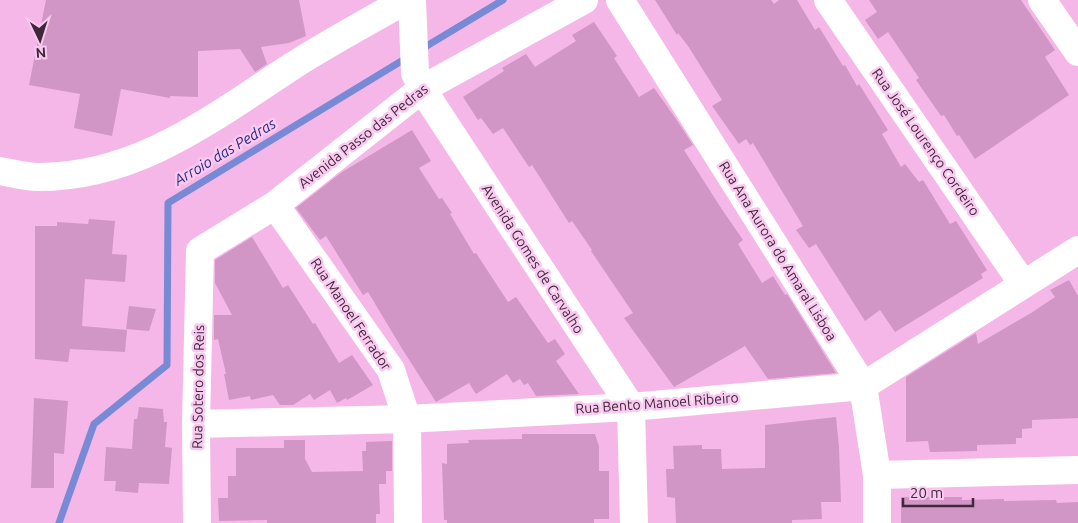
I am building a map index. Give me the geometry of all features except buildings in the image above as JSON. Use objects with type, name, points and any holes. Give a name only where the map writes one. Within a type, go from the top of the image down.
[{"type":"street","points":[[0,171],[36,177],[74,174],[111,167],[156,151],[204,125],[293,66],[406,0]]},
{"type":"street","name":"Avenida Gomes de Carvalho","points":[[412,0],[413,39],[418,81],[630,407]]},
{"type":"street","name":"Avenida Passo das Pedras","points":[[200,251],[274,205],[418,81],[584,0]]},
{"type":"street","name":"Rua Ana Aurora do Amaral Lisboa","points":[[620,0],[863,386],[877,475],[877,523]]},
{"type":"street","name":"Rua José Lourenço Cordeiro","points":[[828,0],[1023,284]]},
{"type":"street","points":[[1042,0],[1078,52]]},
{"type":"street","name":"Rua Manoel Ferrador","points":[[274,205],[391,370],[407,419],[408,523]]},
{"type":"street","name":"Rua Bento Manoel Ribeiro","points":[[196,424],[407,419],[630,407],[863,386],[1078,250]]},
{"type":"street","name":"Rua Sotero dos Reis","points":[[197,523],[196,424],[200,251]]},
{"type":"street","points":[[630,407],[634,523]]},
{"type":"street","points":[[877,475],[1078,470]]},
{"type":"waterway","name":"Arroio das Pedras","points":[[420,50],[503,0]]},
{"type":"waterway","name":"Arroio das Pedras","points":[[59,523],[94,424],[167,365],[168,203],[408,57]]}]
